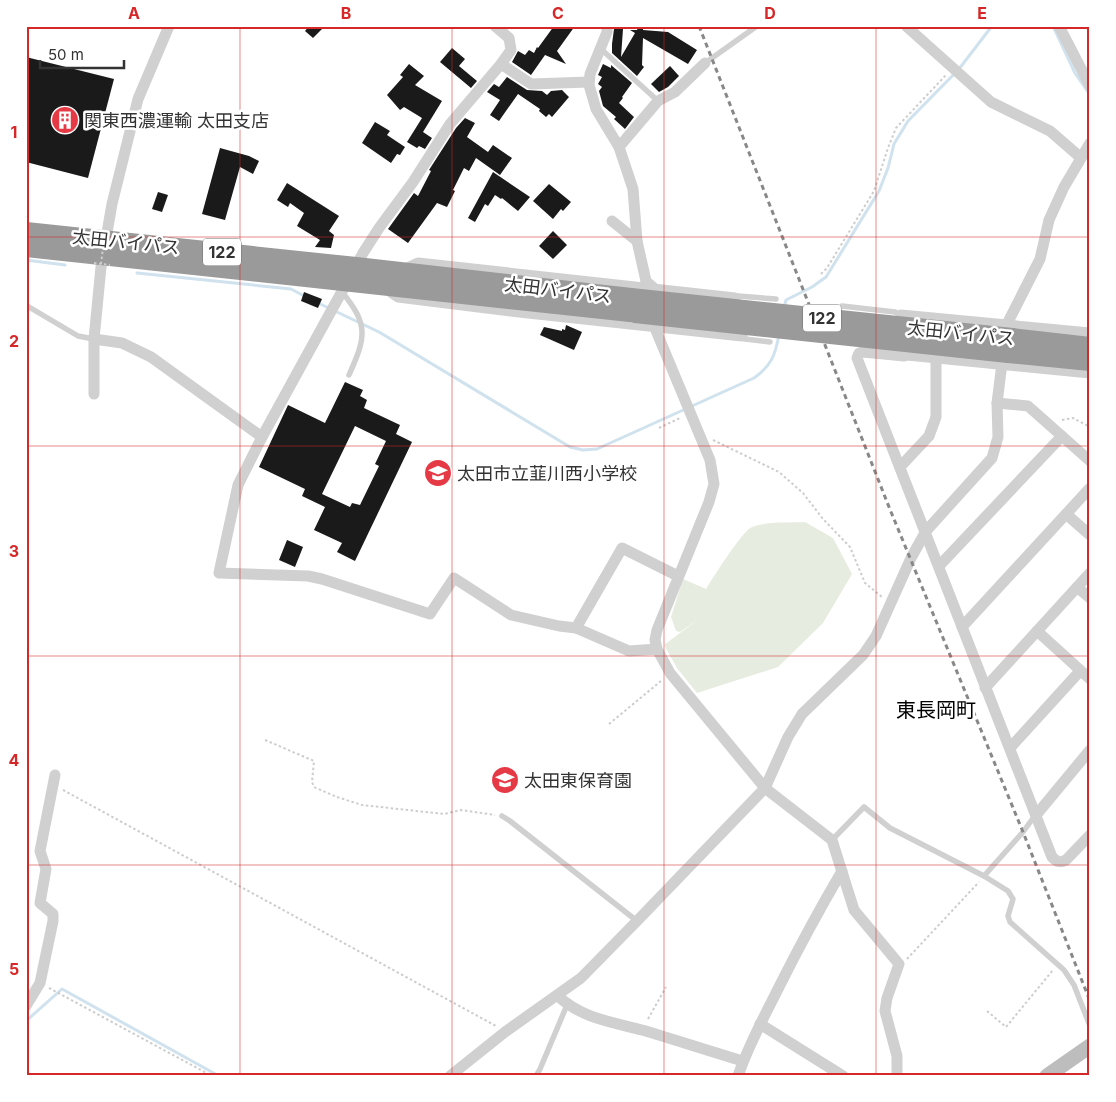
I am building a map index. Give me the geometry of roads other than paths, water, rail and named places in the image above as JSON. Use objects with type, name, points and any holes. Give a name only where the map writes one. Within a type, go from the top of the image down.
[{"type":"highway","name":"太田バイパス","points":[[26,232],[103,252]]},
{"type":"highway","name":"太田バイパス","points":[[26,247],[103,252],[383,285],[642,294]]},
{"type":"highway","name":"太田バイパス","points":[[348,280],[400,272],[642,294],[1007,345],[1090,361]]},
{"type":"highway","name":"太田バイパス","points":[[1007,345],[1090,347]]},
{"type":"main road","points":[[1047,1076],[1090,1046]]},
{"type":"street","points":[[94,394],[94,339],[103,252],[112,204],[138,100],[169,26]]},
{"type":"street","points":[[495,26],[509,38],[511,50],[450,124],[413,182],[379,228],[348,280],[262,437],[238,485],[219,573],[308,576],[430,614],[454,578],[511,615],[576,628],[629,651],[657,649]]},
{"type":"street","points":[[607,26],[608,32],[590,74],[589,82],[591,97],[619,148],[632,189],[643,321],[654,326],[690,408],[710,460],[714,484],[710,502],[657,630],[655,640],[657,649],[670,673],[765,788],[832,840],[854,910],[899,964],[887,998],[885,1011],[897,1056],[897,1076]]},
{"type":"street","points":[[450,1076],[505,1032],[581,978],[765,788],[788,737],[802,714],[863,655],[876,636],[890,603],[926,531],[992,458],[998,437],[997,403],[1007,345],[1040,259],[1050,220],[1060,195],[1086,151],[991,102],[906,26]]},
{"type":"street","points":[[1059,26],[1090,86]]},
{"type":"street","points":[[619,148],[658,101],[675,92],[704,63]]},
{"type":"street","points":[[501,64],[531,84],[589,82]]},
{"type":"street","points":[[612,221],[636,241]]},
{"type":"street","points":[[383,285],[398,297],[742,336]]},
{"type":"street","points":[[642,294],[735,298]]},
{"type":"street","points":[[902,315],[1007,345],[1090,373]]},
{"type":"street","points":[[1090,333],[936,357],[863,352],[859,353],[856,358],[926,531],[985,688],[1052,857],[1056,861],[1062,862],[1066,860],[1090,835]]},
{"type":"street","points":[[94,339],[122,343],[151,357],[262,437]]},
{"type":"street","points":[[900,467],[929,436],[936,417],[936,357]]},
{"type":"street","points":[[997,403],[1028,406],[1090,461]]},
{"type":"street","points":[[939,566],[1062,436]]},
{"type":"street","points":[[962,627],[1090,488]]},
{"type":"street","points":[[1066,514],[1090,535]]},
{"type":"street","points":[[576,628],[622,548],[678,576]]},
{"type":"street","points":[[985,688],[1090,573]]},
{"type":"street","points":[[1077,587],[1090,598]]},
{"type":"street","points":[[1037,631],[1090,680]]},
{"type":"street","points":[[1010,748],[1080,671]]},
{"type":"street","points":[[1036,814],[1090,750]]},
{"type":"street","points":[[26,1006],[40,983],[53,921],[53,914],[40,903],[46,869],[40,851],[54,779]]},
{"type":"street","points":[[738,1076],[760,1024],[823,902],[842,871]]},
{"type":"street","points":[[558,996],[567,1005],[599,1020],[642,1030],[743,1061]]},
{"type":"street","points":[[760,1024],[843,1076]]},
{"type":"lane","points":[[704,63],[757,26]]},
{"type":"lane","points":[[601,49],[658,101]]},
{"type":"lane","points":[[348,280],[362,328],[361,348],[349,374]]},
{"type":"lane","points":[[735,298],[738,296],[776,299]]},
{"type":"lane","points":[[842,306],[895,312],[902,315]]},
{"type":"lane","points":[[29,307],[78,336],[94,339]]},
{"type":"lane","points":[[742,336],[746,339],[770,342]]},
{"type":"lane","points":[[832,840],[864,807],[890,828],[984,876],[1008,891],[1013,899],[1008,916],[1010,922],[1064,970],[1074,985],[1090,1026]]},
{"type":"lane","points":[[984,876],[1023,832],[1036,814]]},
{"type":"lane","points":[[502,816],[637,921]]},
{"type":"lane","points":[[536,1076],[567,1005]]},
{"type":"waterway","points":[[784,307],[786,300],[812,287],[826,277],[879,191],[888,168],[894,144],[908,121],[959,69],[992,26]]},
{"type":"waterway","points":[[1053,26],[1075,73],[1090,95]]},
{"type":"waterway","points":[[26,260],[65,265]]},
{"type":"waterway","points":[[137,273],[291,289],[306,297]]},
{"type":"waterway","points":[[316,302],[379,332],[570,447],[583,450],[597,449],[754,378],[765,369],[771,360],[779,335]]},
{"type":"waterway","points":[[26,1021],[62,989],[219,1076]]},
{"type":"railway","points":[[699,26],[889,507],[1023,832],[1090,1001]]},
{"type":"place","name":"関東西濃運輸 太田支店","points":[[65,120]]},
{"type":"place","name":"太田市立韮川西小学校","points":[[438,473]]},
{"type":"place","name":"太田東保育園","points":[[505,780]]},
{"type":"district","name":"東長岡町","points":[[936,710]]}]
